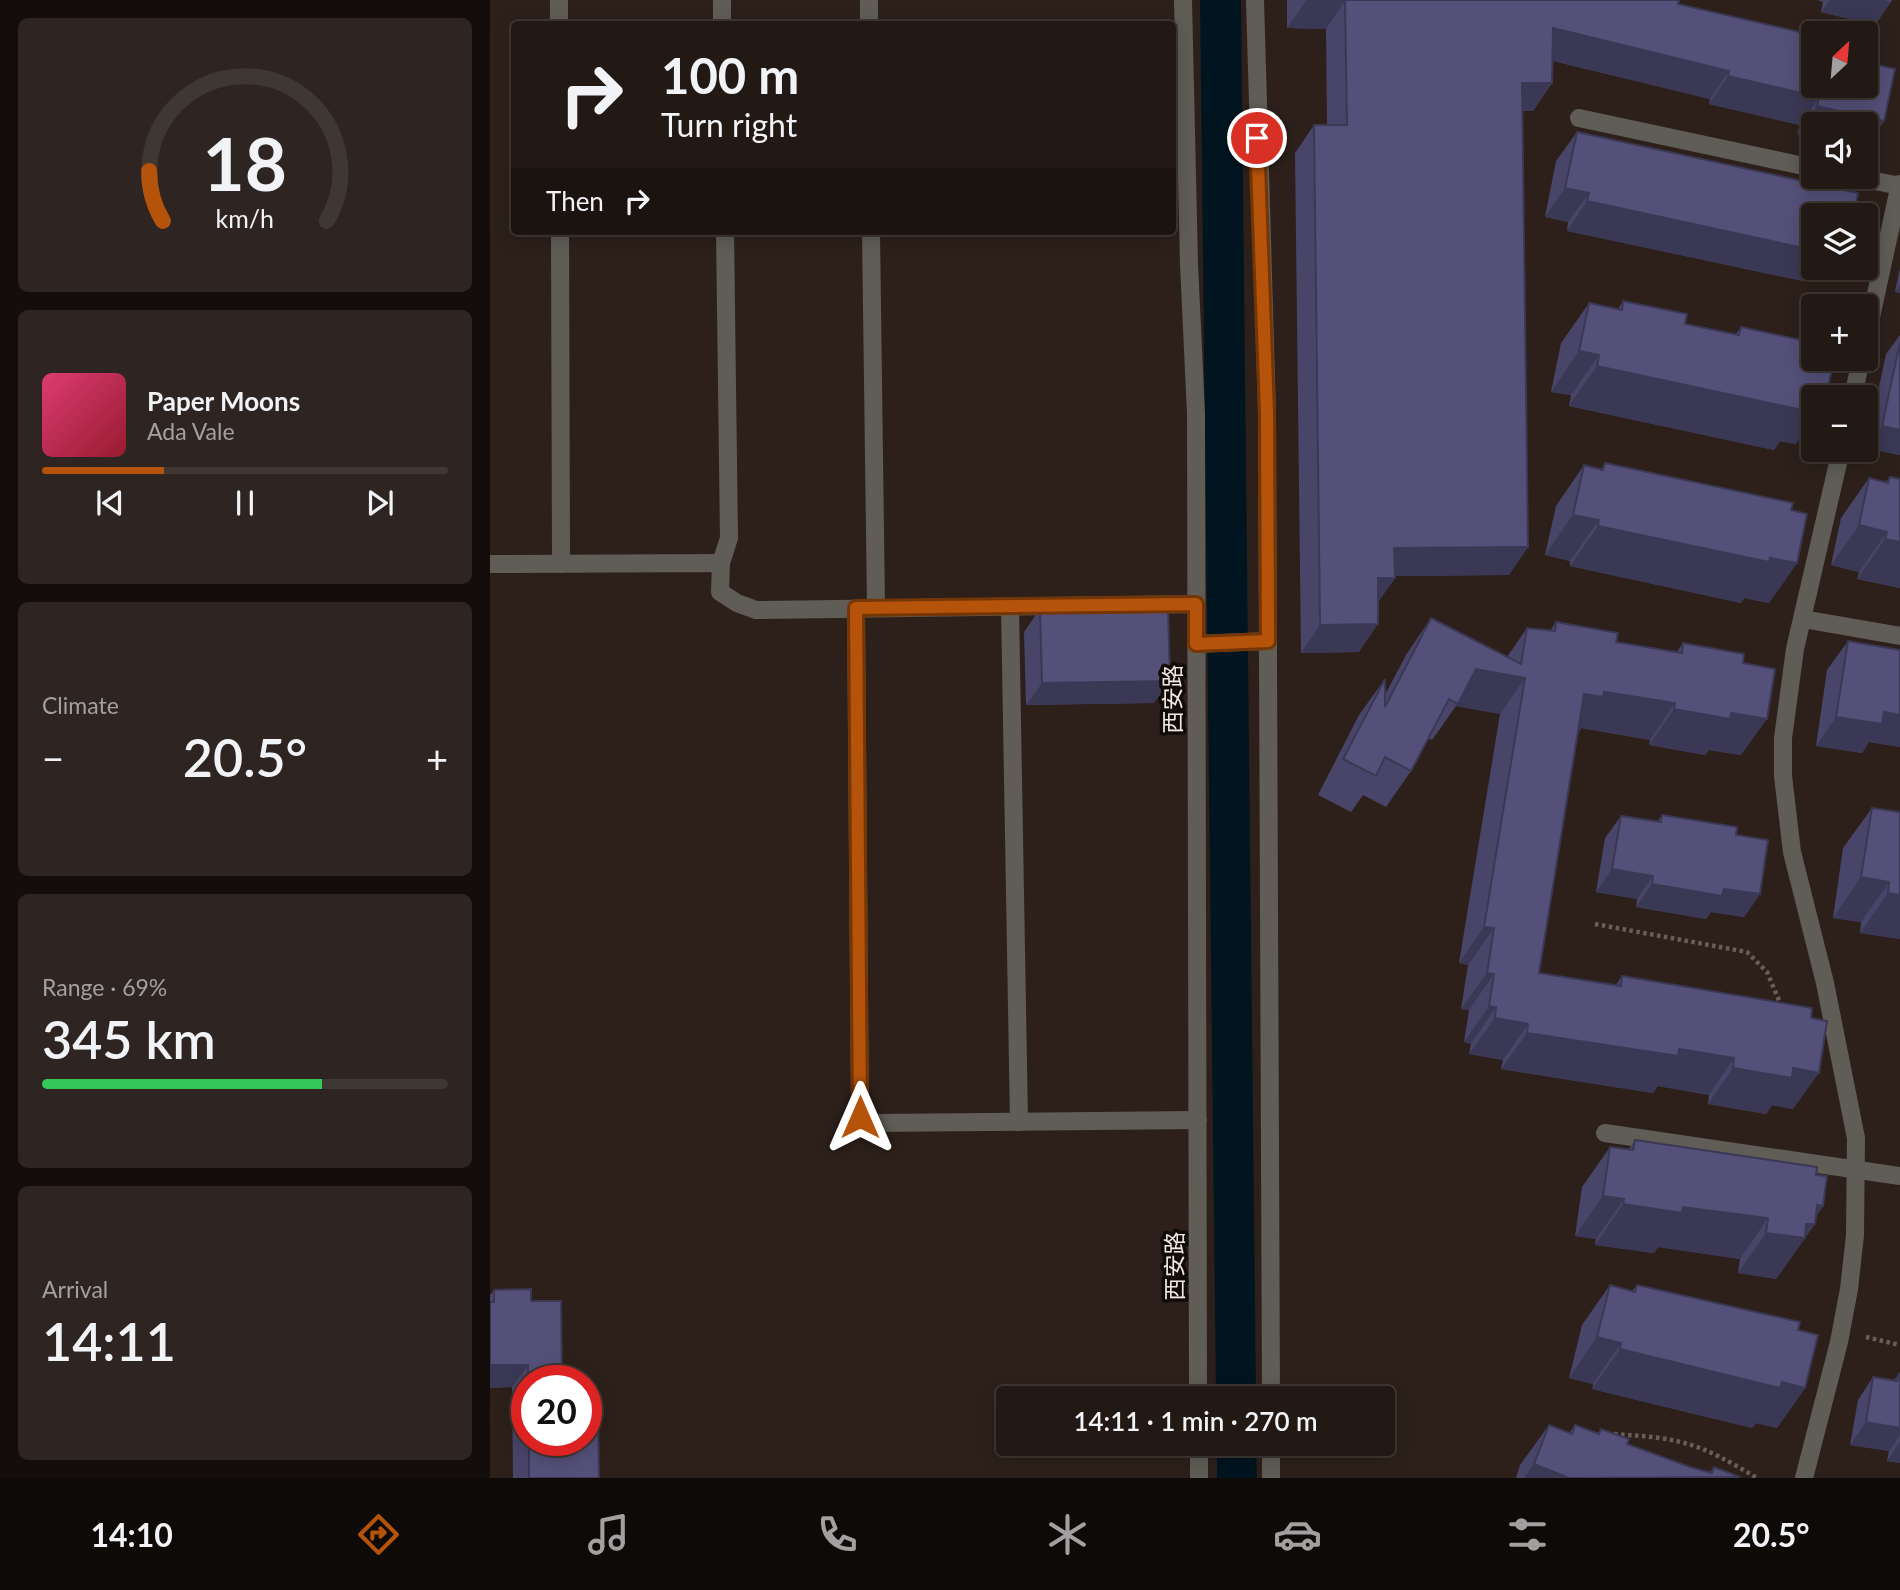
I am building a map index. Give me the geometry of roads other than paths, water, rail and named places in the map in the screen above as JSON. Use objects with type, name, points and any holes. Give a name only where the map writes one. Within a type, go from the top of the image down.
[{"type":"street","points":[[559,0],[559,21]]},
{"type":"street","points":[[722,0],[722,21]]},
{"type":"street","points":[[869,0],[869,21]]},
{"type":"street","name":"西安路","points":[[1183,0],[1189,264],[1196,414],[1196,604],[1200,644],[1198,1386]]},
{"type":"street","points":[[1255,0],[1267,413],[1261,641],[1270,1386]]},
{"type":"street","points":[[1579,118],[1801,165]]},
{"type":"street","points":[[1876,294],[1900,186],[1878,182]]},
{"type":"street","points":[[560,235],[561,564]]},
{"type":"street","points":[[725,235],[729,538],[721,563],[720,592],[737,603],[756,610],[1196,604]]},
{"type":"street","points":[[872,235],[876,608]]},
{"type":"street","points":[[1804,1478],[1841,1331],[1855,1235],[1857,1169],[1856,1138],[1786,814],[1783,776],[1784,727],[1791,671],[1838,462]]},
{"type":"street","points":[[490,564],[721,563]]},
{"type":"street","points":[[1010,606],[1019,1122]]},
{"type":"street","points":[[856,608],[860,1117],[873,1123],[1198,1121]]},
{"type":"street","points":[[1802,619],[1900,636]]},
{"type":"street","points":[[1200,644],[1261,641]]},
{"type":"street","points":[[1605,1133],[1900,1176]]},
{"type":"street","points":[[1199,1456],[1199,1478]]},
{"type":"street","points":[[1271,1456],[1271,1478]]},
{"type":"water","points":[[1200,0],[1241,0],[1256,1386],[1216,1386]]},
{"type":"water","points":[[1217,1456],[1256,1456],[1257,1478],[1217,1478]]}]
